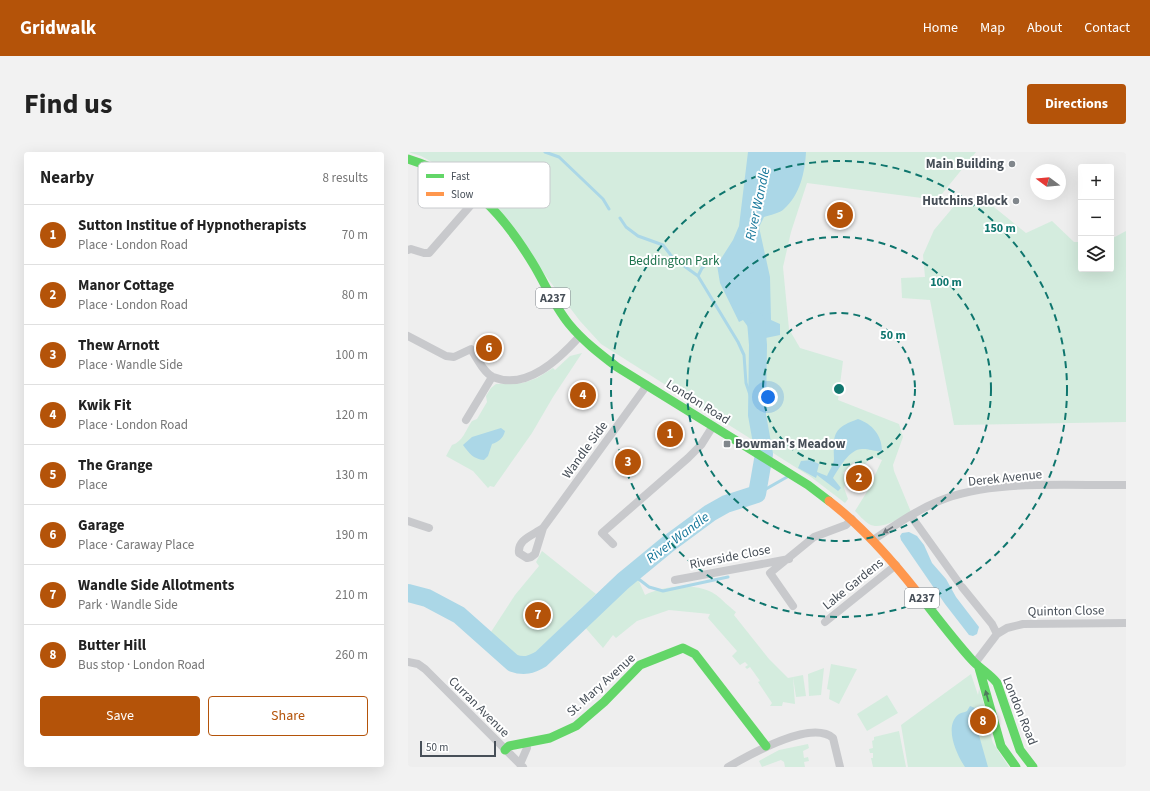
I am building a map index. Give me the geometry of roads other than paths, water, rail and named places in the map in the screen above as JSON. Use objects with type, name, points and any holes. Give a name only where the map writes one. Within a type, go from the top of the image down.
[{"type":"main road","name":"London Road","points":[[408,159],[418,163]]},
{"type":"main road","name":"London Road","points":[[490,208],[503,220],[526,251],[565,317],[580,336],[617,367],[819,492],[873,540],[896,565],[961,648],[977,666],[991,676],[997,683],[1020,750],[1033,767]]},
{"type":"main road","name":"St. Mary Avenue","points":[[505,750],[509,746],[563,733],[576,726],[604,702],[640,665],[670,651],[684,648],[695,654],[766,746]]},
{"type":"main road","name":"London Road","points":[[977,666],[1002,746],[1016,767]]},
{"type":"street","points":[[410,249],[429,253],[468,208]]},
{"type":"street","points":[[408,336],[446,356],[454,357],[471,349],[483,368],[492,377],[506,380],[518,380],[531,376],[551,365],[580,336]]},
{"type":"street","points":[[466,420],[492,377]]},
{"type":"street","name":"Wandle Side","points":[[543,528],[647,385]]},
{"type":"street","points":[[613,544],[602,533],[688,458],[701,445],[713,426]]},
{"type":"street","name":"Derek Avenue","points":[[873,540],[903,520],[939,501],[955,496],[991,489],[1019,486],[1126,485]]},
{"type":"street","points":[[911,516],[961,585],[992,624],[997,634]]},
{"type":"street","name":"Riverside Close","points":[[793,606],[770,573],[814,537],[846,525],[852,520]]},
{"type":"street","points":[[408,521],[429,528]]},
{"type":"street","name":"Riverside Close","points":[[674,580],[790,558]]},
{"type":"street","name":"Lake Gardens","points":[[825,622],[896,565]]},
{"type":"street","name":"Quinton Close","points":[[977,666],[997,634],[1007,628],[1023,624],[1126,623]]},
{"type":"street","name":"Curran Avenue","points":[[408,662],[418,664],[522,765]]},
{"type":"street","points":[[728,767],[766,746],[791,738],[822,732],[834,738],[840,767]]},
{"type":"street","points":[[522,765],[527,748],[526,743]]},
{"type":"water","points":[[748,152],[806,152],[801,183],[794,197],[782,210],[764,217],[759,227],[770,277],[771,320],[780,324],[780,335],[761,339],[758,345],[749,336],[751,331],[743,320],[739,322],[720,283],[717,265],[733,240],[739,226]]},
{"type":"water","points":[[858,419],[872,427],[878,435],[882,445],[882,451],[866,449],[858,450],[849,455],[833,478],[841,488],[838,491],[817,475],[816,478],[798,468],[801,461],[811,460],[819,464],[817,472],[827,476],[834,461],[834,443],[836,433],[839,429],[850,422]]},
{"type":"water","points":[[501,428],[505,431],[502,438],[492,444],[488,456],[484,460],[474,457],[463,445],[472,437]]},
{"type":"water","points":[[909,532],[917,536],[924,545],[932,563],[946,579],[956,597],[979,627],[977,634],[973,636],[969,635],[945,604],[901,540],[900,536],[902,533]]},
{"type":"water","points":[[970,706],[975,708],[973,714],[988,767],[965,767],[955,748],[952,733],[954,719],[959,714],[967,711]]},
{"type":"waterway","points":[[545,152],[559,157],[603,199],[609,209]]},
{"type":"waterway","points":[[620,218],[626,227],[638,236],[663,245],[673,258],[698,276],[738,342],[744,355],[746,383],[757,415]]},
{"type":"waterway","points":[[698,276],[702,268],[708,263],[717,265]]},
{"type":"waterway","name":"River Wandle","points":[[408,593],[427,598],[459,615],[513,663],[521,665],[531,664],[541,659],[623,581],[668,544],[710,513],[726,504],[757,494],[764,454],[757,415],[758,345],[756,321]]},
{"type":"waterway","points":[[757,494],[787,477]]},
{"type":"waterway","points":[[632,574],[649,587],[663,591],[728,577]]},
{"type":"place","name":"Main Building","points":[[1012,164]]},
{"type":"place","name":"Hutchins Block","points":[[1016,201]]},
{"type":"place","name":"The Grange","points":[[840,215]]},
{"type":"place","name":"Garage","points":[[489,348]]},
{"type":"place","name":"Kwik Fit","points":[[583,395]]},
{"type":"place","name":"Sutton Institue of Hypnotherapists","points":[[670,434]]},
{"type":"place","name":"Bowman's Meadow","points":[[727,444]]},
{"type":"place","name":"Thew Arnott","points":[[628,462]]},
{"type":"place","name":"Manor Cottage","points":[[859,478]]},
{"type":"place","name":"Wandle Side Allotments","points":[[538,615]]},
{"type":"place","name":"Butter Hill","points":[[983,721]]},
{"type":"park label","name":"Beddington Park","points":[[674,261]]}]
